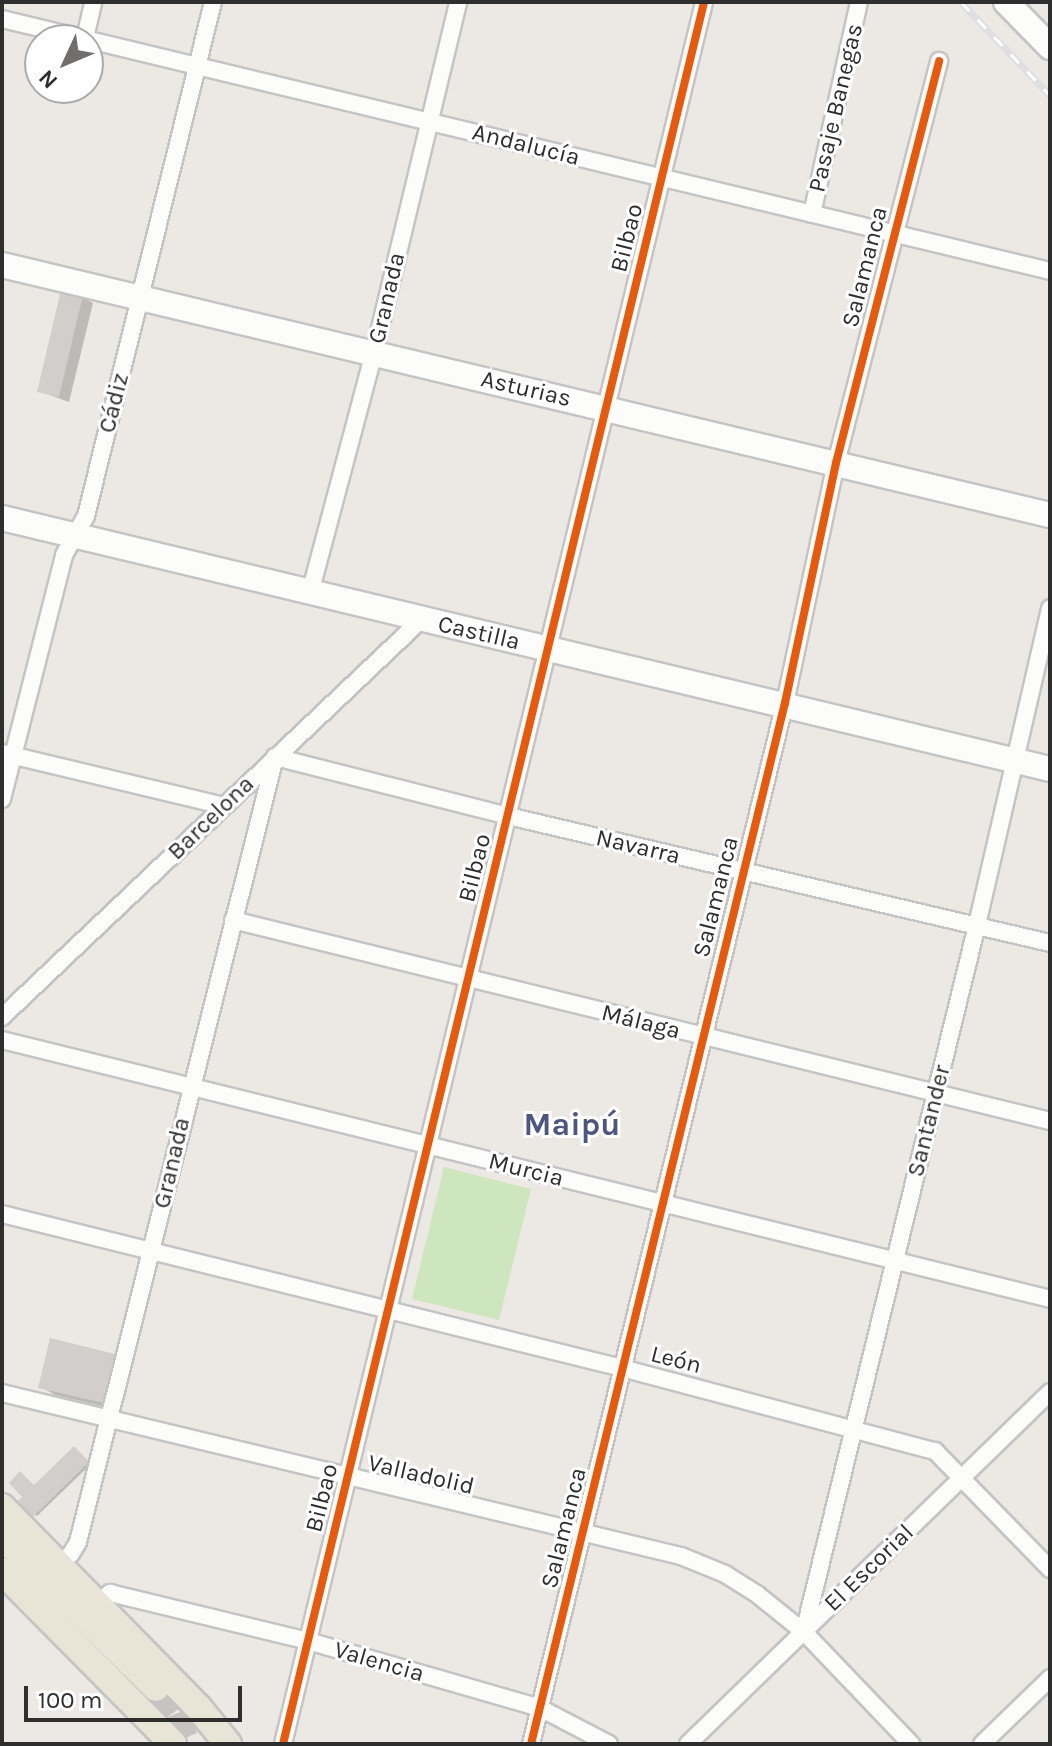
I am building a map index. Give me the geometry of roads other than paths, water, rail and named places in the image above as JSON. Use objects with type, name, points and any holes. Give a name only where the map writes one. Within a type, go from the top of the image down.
[{"type":"main road","points":[[2,1507],[98,1603],[228,1744]]},
{"type":"main road","points":[[2,1536],[159,1691]]},
{"type":"main road","points":[[2,1571],[158,1734],[173,1744]]},
{"type":"street","points":[[88,24],[93,2]]},
{"type":"street","name":"Cádiz","points":[[2,799],[8,754],[64,555],[86,516],[213,2]]},
{"type":"street","name":"Granada","points":[[310,593],[374,353],[458,2]]},
{"type":"street","name":"Bilbao","points":[[283,1744],[704,2]]},
{"type":"street","name":"Pasaje Banegas","points":[[812,214],[859,2]]},
{"type":"street","points":[[1006,2],[1050,47]]},
{"type":"street","name":"Andalucía","points":[[2,19],[24,24]]},
{"type":"street","name":"Andalucía","points":[[104,43],[1050,271]]},
{"type":"street","name":"Salamanca","points":[[531,1744],[785,703],[836,463],[939,61]]},
{"type":"street","name":"Asturias","points":[[2,265],[1050,515]]},
{"type":"street","name":"Castilla","points":[[2,518],[421,620],[785,703],[1050,769]]},
{"type":"street","name":"Santander","points":[[804,1632],[977,925],[1050,608]]},
{"type":"street","name":"Barcelona","points":[[2,1017],[421,620]]},
{"type":"street","points":[[8,754],[224,806]]},
{"type":"street","name":"Granada","points":[[59,1563],[71,1554],[78,1542],[275,757]]},
{"type":"street","name":"Navarra","points":[[275,757],[508,816],[1050,943]]},
{"type":"street","name":"Málaga","points":[[233,920],[1050,1121]]},
{"type":"street","name":"Murcia","points":[[2,1040],[1050,1299]]},
{"type":"street","name":"León","points":[[2,1214],[622,1368],[935,1451],[1050,1569]]},
{"type":"street","name":"El Escorial","points":[[688,1744],[1050,1392]]},
{"type":"street","name":"Valladolid","points":[[2,1393],[681,1556],[725,1574],[758,1595],[804,1632],[911,1744]]},
{"type":"street","name":"Valencia","points":[[98,1603],[110,1593],[308,1641],[540,1708],[609,1744]]},
{"type":"street","points":[[982,1744],[1050,1678]]},
{"type":"tunnel","points":[[159,1691],[175,1714],[188,1744]]},
{"type":"railway","points":[[961,2],[1050,95]]},
{"type":"district","name":"Maipú","points":[[572,1125]]}]
